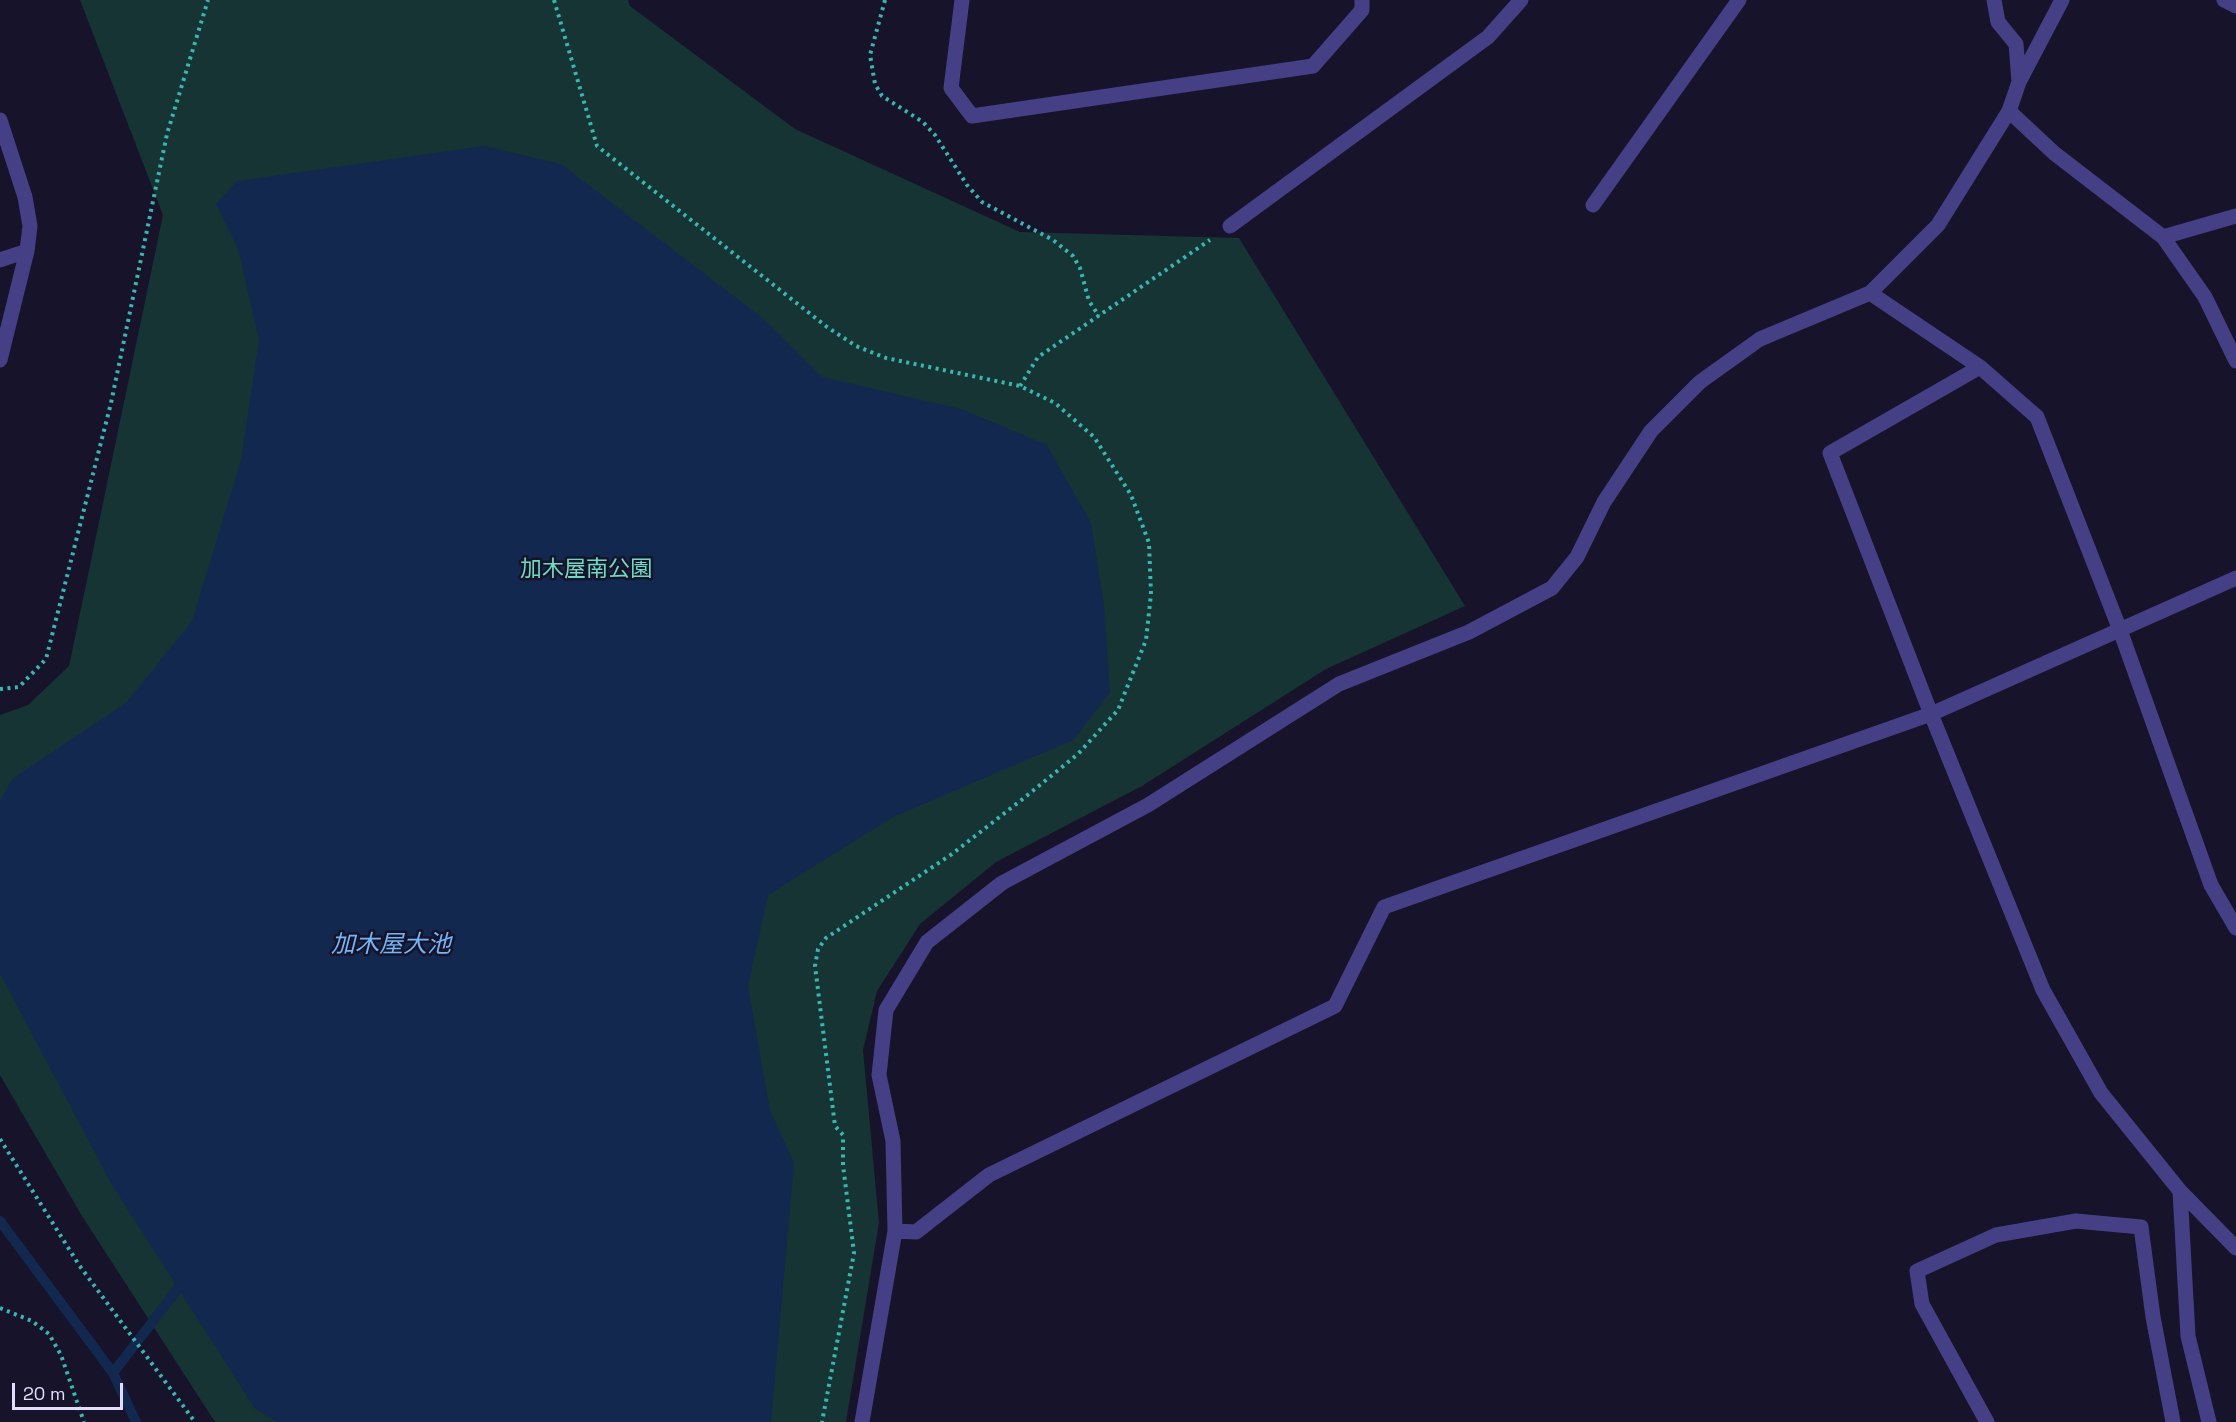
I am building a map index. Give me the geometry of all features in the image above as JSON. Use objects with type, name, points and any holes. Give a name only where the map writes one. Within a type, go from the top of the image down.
[{"type":"street","points":[[962,0],[951,88],[972,116],[1313,66],[1362,10],[1362,0]]},
{"type":"street","points":[[1230,226],[1488,37],[1521,0]]},
{"type":"street","points":[[1593,205],[1739,0]]},
{"type":"street","points":[[1994,0],[1998,22],[2016,44],[2019,82]]},
{"type":"street","points":[[862,1422],[895,1231],[893,1141],[879,1075],[886,1010],[927,942],[1002,883],[1148,805],[1339,684],[1469,632],[1552,588],[1577,557],[1604,502],[1651,431],[1700,382],[1760,339],[1870,293],[1938,225],[2009,111],[2019,82],[2062,0]]},
{"type":"street","points":[[2224,0],[2236,6]]},
{"type":"street","points":[[2009,111],[2054,153],[2163,237],[2205,297],[2236,361]]},
{"type":"street","points":[[0,120],[26,197],[30,226],[27,251],[0,360]]},
{"type":"street","points":[[2163,237],[2236,216]]},
{"type":"street","points":[[0,260],[27,251]]},
{"type":"street","points":[[1870,293],[1980,367],[2037,417],[2120,630],[2211,885],[2236,928]]},
{"type":"street","points":[[1980,367],[1830,453],[1931,714],[2043,990],[2101,1093],[2180,1191],[2236,1248]]},
{"type":"street","points":[[895,1231],[916,1232],[989,1175],[1335,1006],[1384,908],[1931,714],[2236,578]]},
{"type":"street","points":[[2180,1191],[2188,1336],[2209,1422]]},
{"type":"street","points":[[1987,1422],[1922,1304],[1917,1270],[1996,1235],[2076,1221],[2141,1227],[2153,1317],[2173,1422]]},
{"type":"path","points":[[0,689],[19,687],[46,659],[111,403],[167,134],[208,0]]},
{"type":"path","points":[[554,0],[597,146],[827,327],[856,346],[886,358],[1020,386],[1055,403],[1094,437],[1131,495],[1149,543],[1151,594],[1146,640],[1119,710],[1078,754],[952,854],[826,939],[818,949],[816,977],[835,1126],[843,1135],[843,1165],[854,1253],[822,1422]]},
{"type":"path","points":[[885,0],[870,55],[875,84],[882,96],[923,122],[935,135],[967,185],[982,202],[1053,240],[1073,256],[1080,268],[1089,301],[1099,316]]},
{"type":"path","points":[[1020,386],[1038,357],[1230,226]]},
{"type":"path","points":[[0,1139],[79,1265],[195,1422]]},
{"type":"path","points":[[0,1308],[32,1321],[49,1334],[61,1355],[84,1422]]},
{"type":"green space","name":"加木屋大池","points":[[80,0],[628,0],[630,6],[795,129],[1020,232],[1239,238],[1465,606],[1326,669],[1142,786],[996,862],[920,924],[877,991],[863,1050],[879,1223],[846,1422],[215,1422],[82,1216],[0,1075],[0,715],[28,705],[69,666],[163,215]]},
{"type":"water","name":"加木屋大池","points":[[484,146],[561,164],[765,320],[822,377],[961,409],[1047,445],[1091,523],[1104,605],[1110,693],[1073,740],[893,817],[768,895],[748,986],[770,1110],[794,1163],[771,1422],[277,1422],[255,1409],[112,1185],[0,974],[0,800],[13,778],[126,703],[192,621],[241,460],[259,340],[238,249],[216,204],[237,181]]},
{"type":"waterway","points":[[0,1221],[113,1373],[136,1422]]},
{"type":"waterway","points":[[113,1373],[186,1278]]},
{"type":"park label","name":"加木屋南公園","points":[[586,570]]}]
